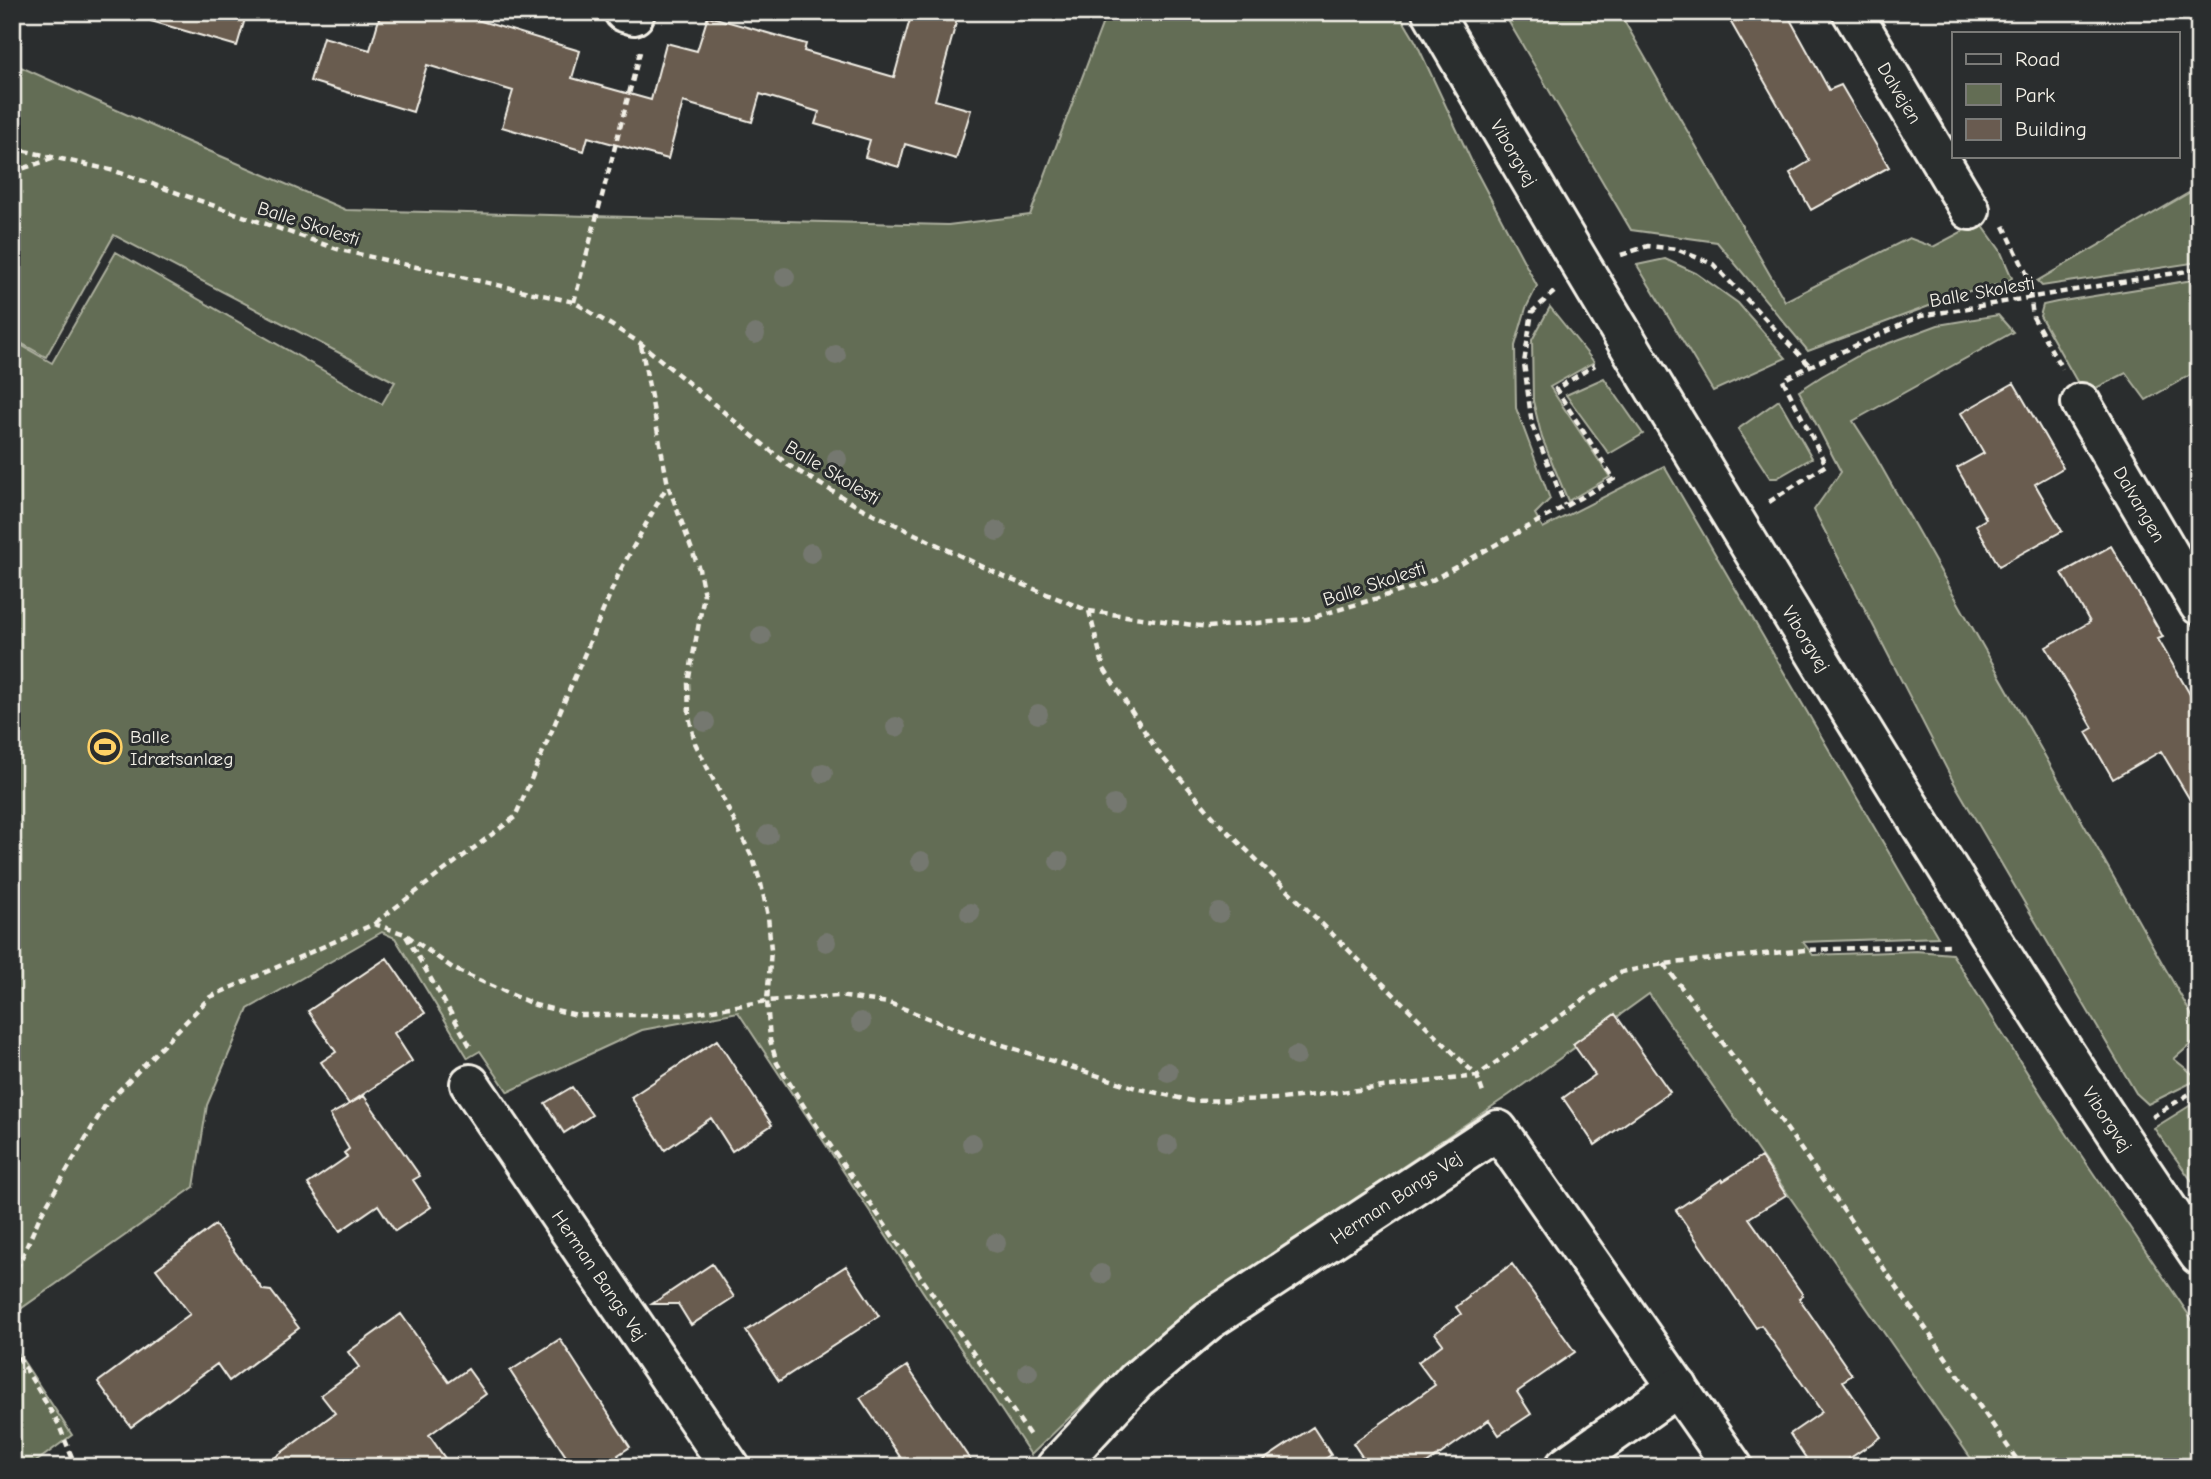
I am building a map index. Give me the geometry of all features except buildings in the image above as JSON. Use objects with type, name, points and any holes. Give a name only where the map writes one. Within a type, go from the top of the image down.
[{"type":"street","name":"Viborgvej","points":[[1432,12],[1627,344],[1986,930],[2119,1138],[2199,1255]]},
{"type":"street","name":"Dalvejen","points":[[1852,12],[1970,210]]},
{"type":"street","name":"Dalvangen","points":[[2081,403],[2199,604]]},
{"type":"street","name":"Herman Bangs Vej","points":[[470,1084],[730,1467]]},
{"type":"street","name":"Herman Bangs Vej","points":[[1046,1455],[1209,1320],[1498,1130]]},
{"type":"street","points":[[1498,1130],[1733,1467]]},
{"type":"street","points":[[1565,1467],[1678,1387]]},
{"type":"path","points":[[574,302],[641,49],[631,13]]},
{"type":"path","name":"Balle Skolesti","points":[[12,148],[115,171],[340,250],[574,302],[640,343],[788,464],[857,506],[1002,576],[1089,611],[1208,627],[1307,619],[1425,584],[1614,479],[1556,389],[1627,344]]},
{"type":"path","points":[[12,172],[56,158]]},
{"type":"path","points":[[1970,210],[2000,219],[2028,277],[2033,317],[2081,403]]},
{"type":"path","name":"Balle Skolesti","points":[[1736,524],[1826,465],[1783,380],[1921,316],[2199,269]]},
{"type":"path","points":[[640,343],[668,485],[699,569],[704,595],[688,683],[689,716],[695,743],[753,859],[761,884],[768,916],[771,950],[767,1027],[777,1063],[826,1139],[1046,1455]]},
{"type":"path","points":[[12,1280],[40,1216],[106,1104],[210,997],[374,924],[515,817],[620,571],[668,485]]},
{"type":"path","points":[[1089,611],[1104,669],[1158,752],[1216,820],[1477,1076],[1498,1130]]},
{"type":"path","points":[[374,924],[405,934],[454,969],[535,1005],[577,1015],[682,1015],[767,1001],[838,996],[889,1003],[972,1035],[1136,1088],[1192,1101],[1281,1099],[1477,1076],[1622,972],[1663,964],[1805,950],[1959,945],[1986,930]]},
{"type":"path","points":[[405,934],[474,1053],[470,1084]]},
{"type":"path","points":[[1663,964],[1782,1122],[2022,1467]]},
{"type":"path","points":[[2119,1138],[2199,1087]]},
{"type":"path","points":[[12,1346],[58,1423],[76,1467]]},
{"type":"green space","points":[[1098,12],[1398,12],[1416,42],[1477,173],[1537,286],[1526,308],[1515,346],[1516,408],[1550,499],[1535,514],[1543,528],[1664,466],[1938,937],[1803,942],[1813,955],[1916,951],[1952,954],[2054,1115],[2199,1330],[2199,1467],[1977,1467],[1649,994],[1509,1095],[1190,1311],[1103,1385],[1031,1455],[738,1012],[642,1030],[508,1092],[480,1051],[468,1058],[395,938],[382,932],[248,1009],[207,1105],[194,1187],[12,1315],[12,340],[52,363],[116,252],[382,404],[395,382],[114,235],[46,357],[12,338],[12,63],[346,210],[948,225],[1030,215],[1103,22]]},
{"type":"green space","points":[[1503,12],[1619,12],[1785,301],[1909,238],[1933,247],[1980,222],[2000,250],[2012,278],[2004,284],[1975,289],[1808,351],[1717,242],[1631,230]]},
{"type":"green space","points":[[2199,187],[2199,262],[2042,286],[2037,281]]},
{"type":"green space","points":[[1665,259],[1696,273],[1738,303],[1786,358],[1713,391],[1637,265]]},
{"type":"green space","points":[[2199,279],[2199,370],[2146,400],[2126,373],[2084,394],[2040,316],[2043,305]]},
{"type":"green space","points":[[1550,307],[1594,362],[1550,387],[1610,477],[1568,501],[1542,438],[1533,401],[1532,340]]},
{"type":"green space","points":[[1998,315],[2013,332],[1853,421],[2199,1028],[2199,1037],[2174,1059],[2199,1079],[2148,1104],[2136,1093],[1953,781],[1814,510],[1841,472],[1799,391],[1865,352],[1938,325]]},
{"type":"green space","points":[[1604,378],[1643,434],[1609,454],[1566,395]]},
{"type":"green space","points":[[1779,400],[1812,458],[1777,478],[1770,478],[1738,429]]},
{"type":"green space","points":[[2199,1100],[2199,1172],[2194,1184],[2154,1128]]},
{"type":"green space","points":[[12,1344],[72,1435],[29,1467],[12,1467]]},
{"type":"place","name":"Balle Idrætsanlæg","points":[[105,747]]}]
